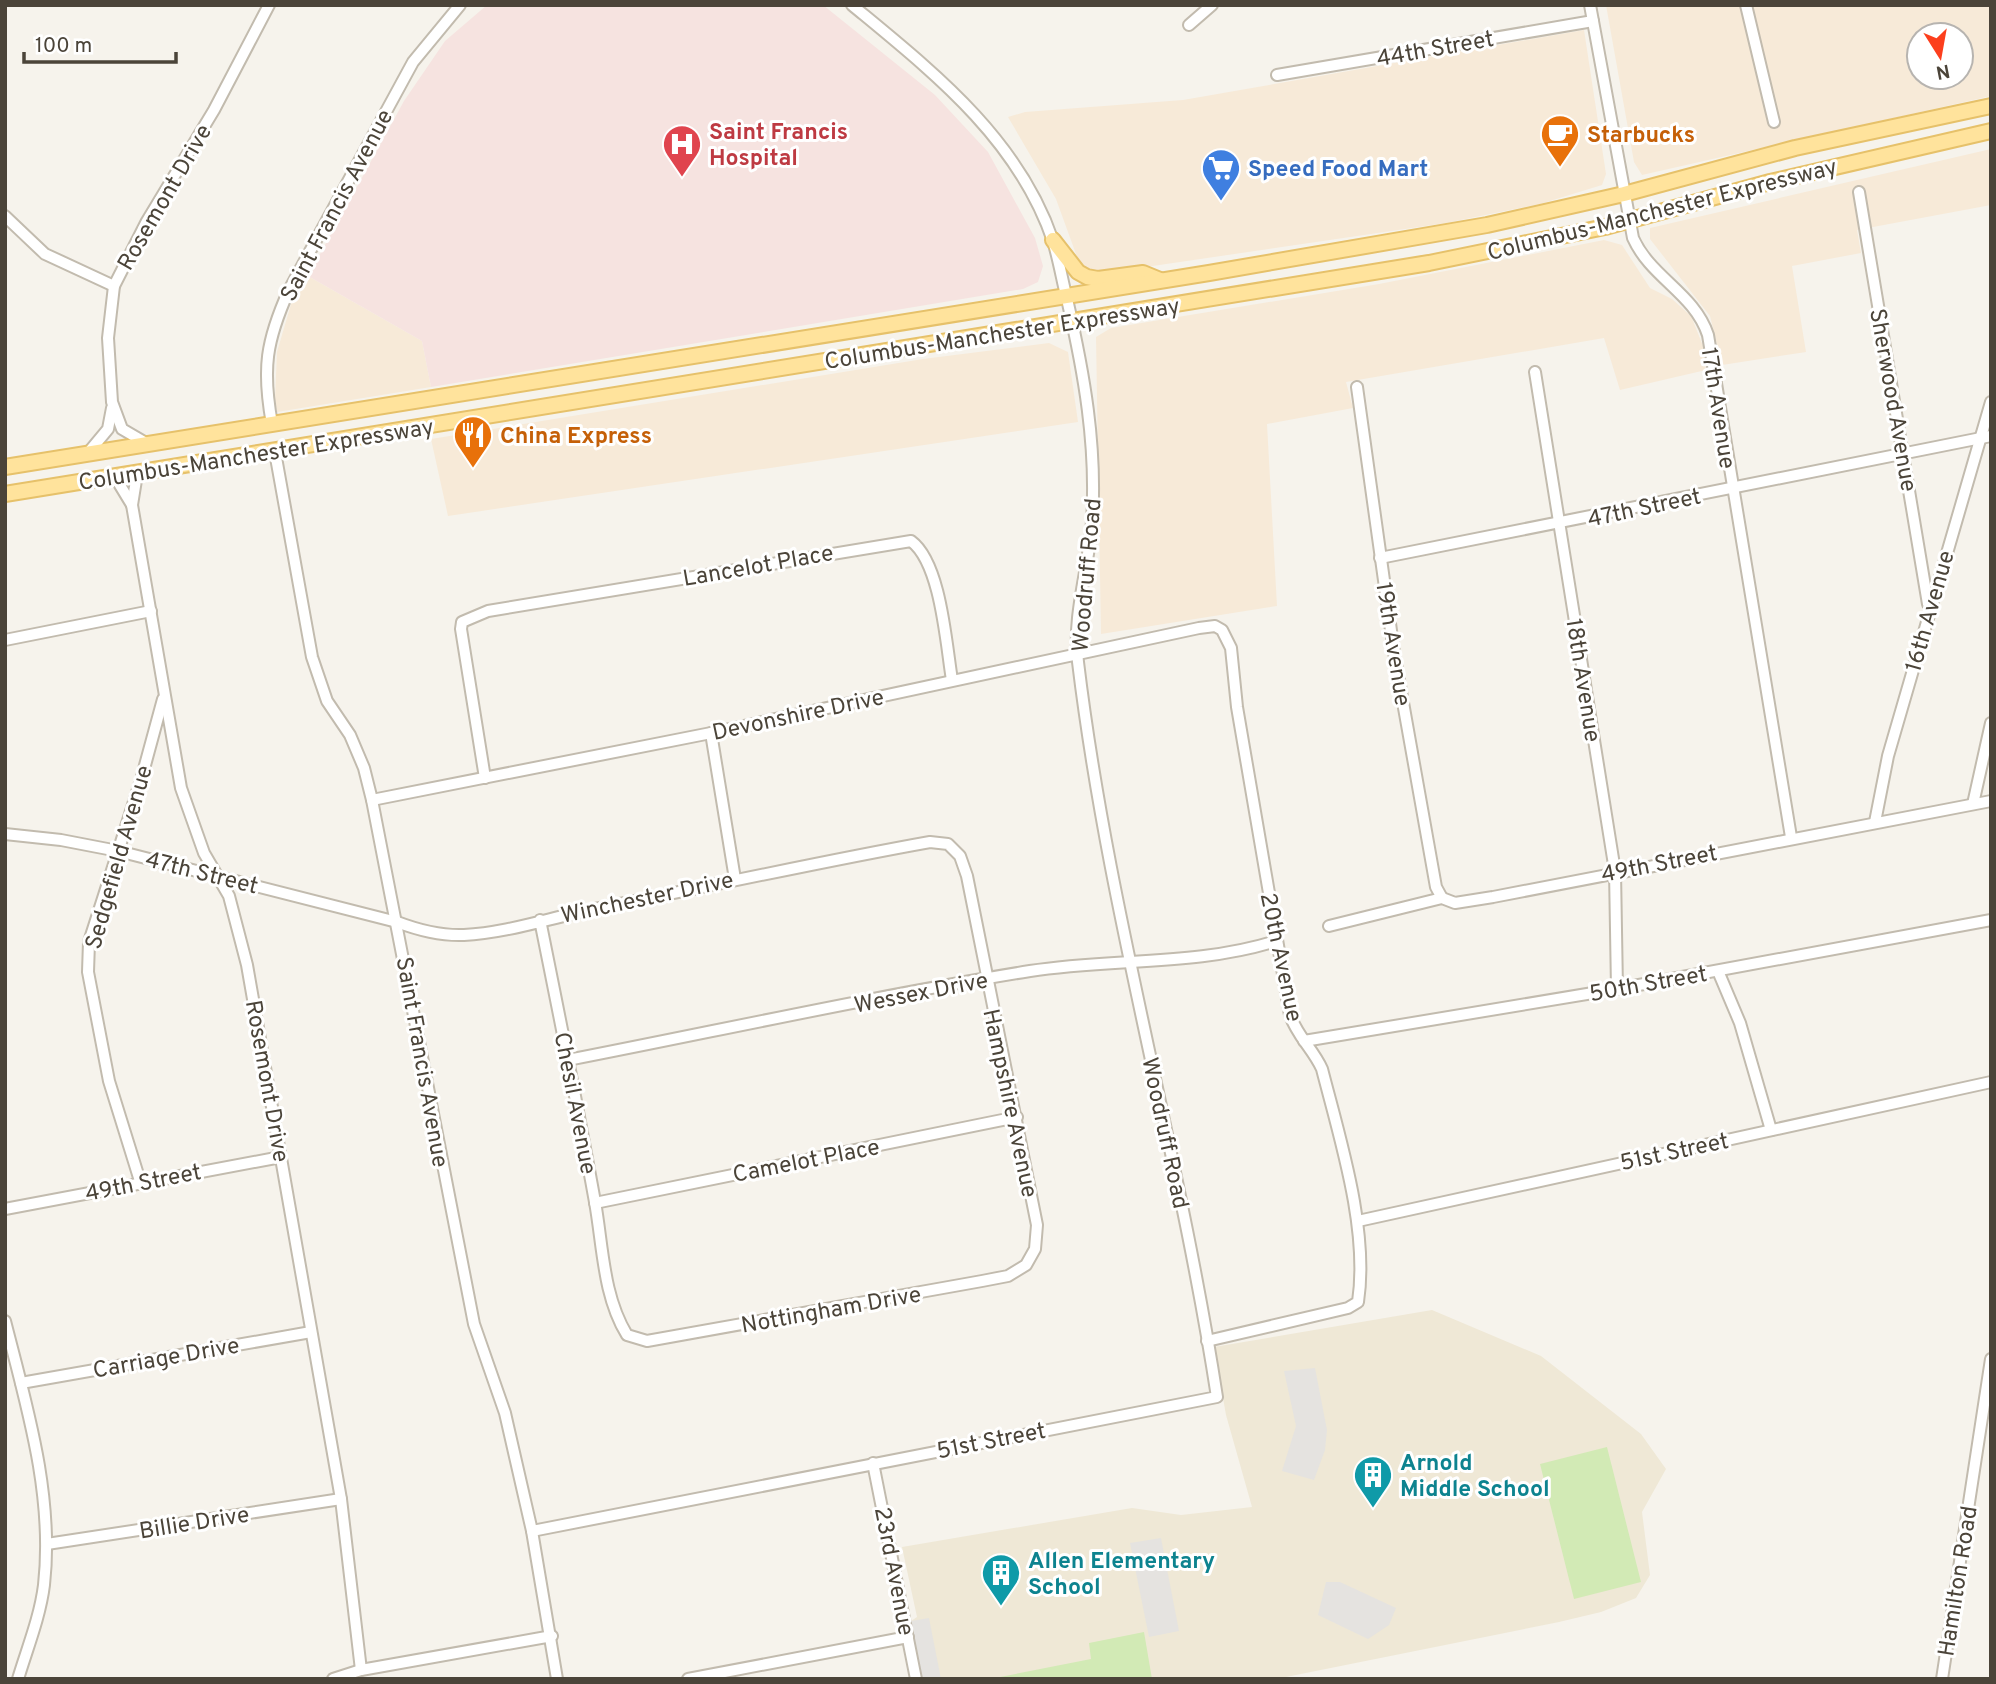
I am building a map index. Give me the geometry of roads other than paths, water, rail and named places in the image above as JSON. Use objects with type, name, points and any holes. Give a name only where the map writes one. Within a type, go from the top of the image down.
[{"type":"main road","name":"Columbus-Manchester Expressway","points":[[5,467],[1487,225],[1624,194],[1795,148],[1991,106]]},
{"type":"main road","name":"Columbus-Manchester Expressway","points":[[5,494],[1357,277],[1629,222],[1770,182],[1991,131]]},
{"type":"main road","points":[[1052,240],[1078,272],[1087,277],[1098,279],[1143,273],[1162,280]]},
{"type":"main road","points":[[668,387],[684,377],[757,362],[765,344]]},
{"type":"street","name":"Rosemont Drive","points":[[149,444],[122,429],[113,402],[108,338],[114,285],[147,221],[214,110],[269,5]]},
{"type":"street","name":"Woodruff Road","points":[[852,5],[968,106],[1014,162],[1052,240],[1088,402],[1094,474],[1091,537],[1079,610],[1077,653],[1088,737],[1130,960],[1208,1341]]},
{"type":"street","points":[[1189,25],[1212,5]]},
{"type":"street","name":"17th Avenue","points":[[1590,5],[1629,222],[1641,256],[1686,297],[1703,322],[1713,360],[1731,489],[1791,837]]},
{"type":"street","points":[[1746,5],[1774,122]]},
{"type":"street","name":"Saint Francis Avenue","points":[[272,424],[264,377],[276,319],[289,290],[413,62],[458,6]]},
{"type":"street","name":"44th Street","points":[[1277,75],[1592,21]]},
{"type":"street","name":"Sherwood Avenue","points":[[1859,192],[1929,607]]},
{"type":"street","points":[[5,216],[44,254],[114,285]]},
{"type":"street","name":"18th Avenue","points":[[1535,372],[1615,871],[1617,989]]},
{"type":"street","name":"19th Avenue","points":[[1357,387],[1380,558],[1425,828],[1436,887],[1442,898]]},
{"type":"street","name":"Rosemont Drive","points":[[88,453],[108,429],[113,402]]},
{"type":"street","name":"16th Avenue","points":[[1875,822],[1885,767],[1929,607],[1986,437],[1991,402]]},
{"type":"street","name":"47th Street","points":[[1380,558],[1558,525],[1902,452],[1986,437]]},
{"type":"street","name":"Saint Francis Avenue","points":[[275,452],[312,657],[327,701],[355,746],[372,800],[474,1324],[505,1413],[532,1531],[552,1636],[557,1679]]},
{"type":"street","name":"Rosemont Drive","points":[[137,474],[132,505],[181,788],[191,822],[204,853],[219,875],[240,931],[341,1499],[361,1670]]},
{"type":"street","name":"Rosemont Drive","points":[[115,477],[132,505]]},
{"type":"street","name":"Lancelot Place","points":[[485,778],[462,622],[488,611],[911,541],[921,548],[928,562],[944,630],[952,680]]},
{"type":"street","points":[[5,639],[151,611]]},
{"type":"street","name":"Devonshire Drive","points":[[372,800],[711,733],[1199,628],[1215,626],[1222,630]]},
{"type":"street","name":"20th Avenue","points":[[1208,1341],[1348,1308],[1359,1302],[1361,1277],[1358,1220],[1322,1069],[1290,1015],[1237,707],[1231,648],[1222,630]]},
{"type":"street","name":"Sedgefield Avenue","points":[[140,1181],[109,1081],[88,972],[89,942],[164,697]]},
{"type":"street","points":[[1973,804],[1991,723]]},
{"type":"street","points":[[711,733],[735,879]]},
{"type":"street","name":"49th Street","points":[[1329,926],[1442,898],[1455,903],[1480,899],[1791,837],[1991,801]]},
{"type":"street","name":"47th Street","points":[[5,834],[61,840],[118,851],[397,922]]},
{"type":"street","name":"Hampshire Avenue","points":[[899,848],[930,842],[948,844],[960,856],[967,876],[985,979],[1017,1117],[1033,1210]]},
{"type":"street","name":"Winchester Drive","points":[[397,922],[421,931],[461,935],[494,932],[735,879],[899,848]]},
{"type":"street","name":"Chesil Avenue","points":[[540,920],[595,1203],[608,1287]]},
{"type":"street","name":"50th Street","points":[[1304,1041],[1617,989],[1991,920]]},
{"type":"street","name":"Wessex Drive","points":[[568,1060],[985,979],[1130,960],[1166,961],[1251,949],[1276,941]]},
{"type":"street","points":[[1718,971],[1740,1023],[1771,1130]]},
{"type":"street","name":"51st Street","points":[[1358,1220],[1991,1082]]},
{"type":"street","name":"Camelot Place","points":[[595,1203],[1017,1117]]},
{"type":"street","name":"49th Street","points":[[5,1209],[140,1181],[281,1157]]},
{"type":"street","name":"Nottingham Drive","points":[[608,1287],[616,1318],[627,1335],[647,1342],[1008,1276],[1026,1265],[1035,1249],[1037,1225],[1033,1210]]},
{"type":"street","points":[[5,1321],[43,1485],[47,1544],[43,1588],[18,1679]]},
{"type":"street","name":"Carriage Drive","points":[[21,1383],[311,1332]]},
{"type":"street","name":"51st Street","points":[[532,1531],[1217,1397],[1208,1341]]},
{"type":"street","name":"Hamilton Road","points":[[1942,1679],[1988,1397],[1991,1359]]},
{"type":"street","name":"23rd Avenue","points":[[873,1463],[916,1679]]},
{"type":"street","name":"Billie Drive","points":[[47,1544],[341,1499]]},
{"type":"street","points":[[333,1679],[361,1670],[552,1636]]},
{"type":"street","points":[[688,1679],[908,1637]]},
{"type":"place","name":"Starbucks","points":[[1560,168]]},
{"type":"place","name":"Saint Francis Hospital","points":[[682,178]]},
{"type":"place","name":"Speed Food Mart","points":[[1221,202]]},
{"type":"place","name":"China Express","points":[[473,469]]},
{"type":"place","name":"Arnold Middle School","points":[[1373,1509]]},
{"type":"place","name":"Allen Elementary School","points":[[1001,1607]]}]
